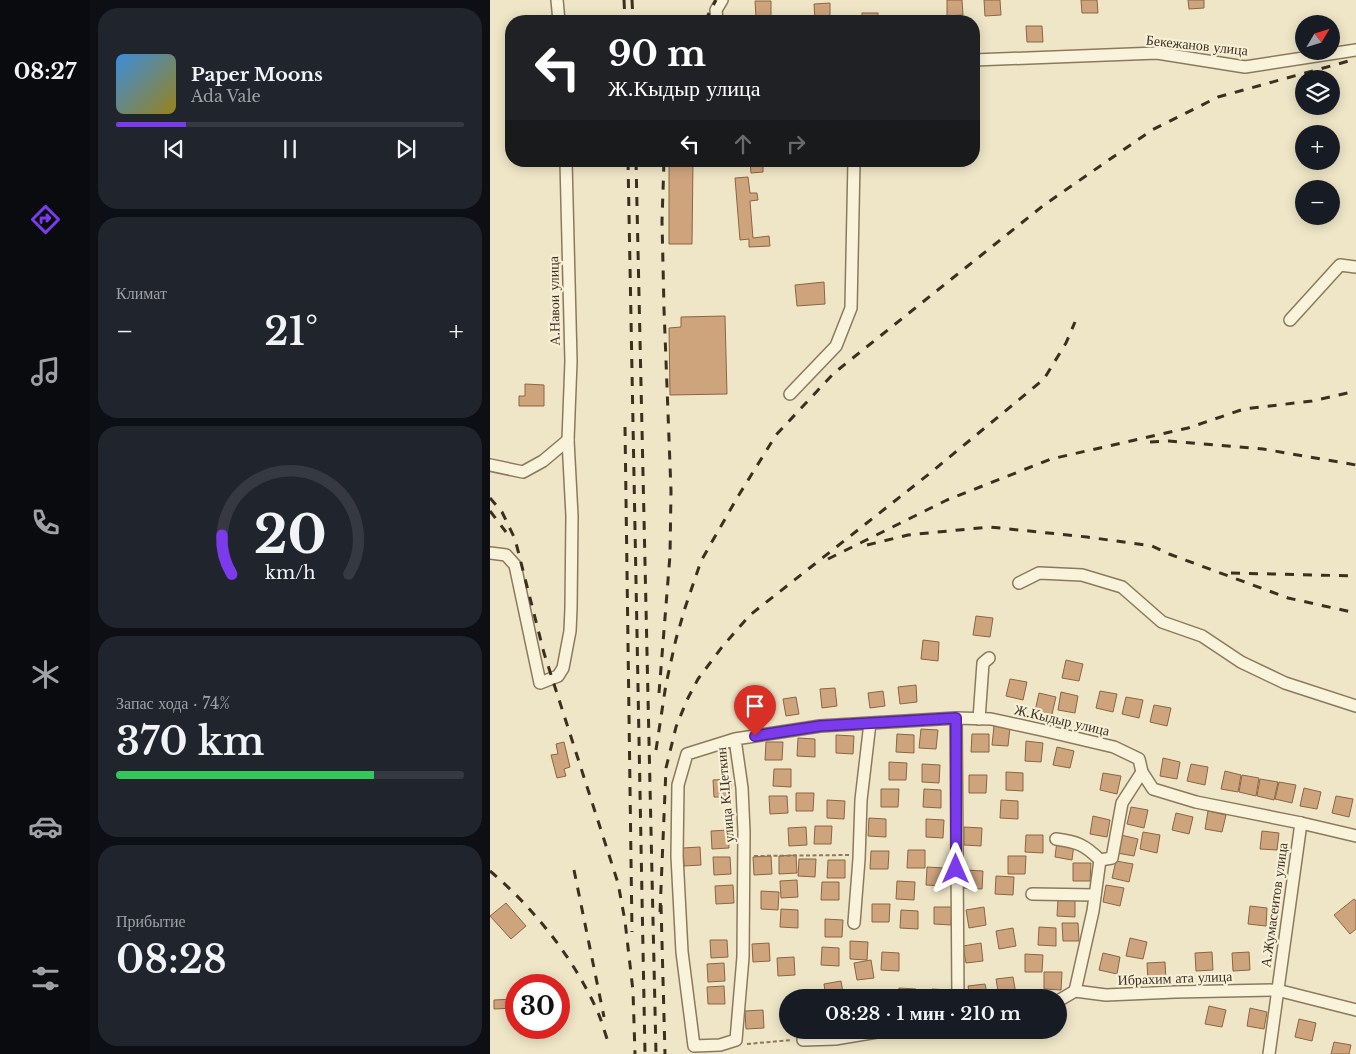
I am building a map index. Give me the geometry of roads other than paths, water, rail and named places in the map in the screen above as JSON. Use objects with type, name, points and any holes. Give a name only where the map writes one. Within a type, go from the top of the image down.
[{"type":"street","points":[[557,0],[558,15]]},
{"type":"street","points":[[716,15],[716,10],[722,0]]},
{"type":"street","name":"Бекежанов улица","points":[[980,60],[1157,53],[1245,67],[1356,50]]},
{"type":"street","name":"А.Навои улица","points":[[490,553],[506,555],[515,565],[540,683],[558,676],[564,668],[567,655],[571,608],[572,516],[568,440],[571,361],[566,167]]},
{"type":"street","points":[[790,394],[836,346],[851,308],[854,167]]},
{"type":"street","points":[[1290,320],[1340,265],[1356,267]]},
{"type":"street","points":[[490,464],[523,472],[543,461],[568,440]]},
{"type":"street","points":[[1019,583],[1039,573],[1082,576],[1122,586],[1162,622],[1202,636],[1241,662],[1286,683],[1356,706]]},
{"type":"street","points":[[978,718],[983,663],[989,658]]},
{"type":"street","points":[[956,718],[958,989]]},
{"type":"street","name":"Ж.Кыдыр улица","points":[[735,739],[820,726],[956,718],[992,719],[1114,747],[1140,759],[1142,772],[1153,789],[1196,802],[1356,836]]},
{"type":"street","points":[[854,923],[861,800],[870,723]]},
{"type":"street","name":"улица К.Цеткин","points":[[735,739],[742,788],[744,856],[743,957],[736,1040],[720,1045],[694,1046],[682,952],[677,856],[678,785],[687,754],[735,739]]},
{"type":"street","points":[[1100,860],[1112,858],[1122,803],[1142,772]]},
{"type":"street","name":"А.Жумасеитов улица","points":[[1269,1054],[1301,823]]},
{"type":"street","points":[[1056,839],[1076,842],[1100,860]]},
{"type":"street","points":[[1067,996],[1075,991],[1095,895],[1100,860]]},
{"type":"street","points":[[1032,894],[1095,895]]},
{"type":"street","points":[[1277,990],[1356,1010]]},
{"type":"street","name":"Ибрахим ата улица","points":[[1075,991],[1106,995],[1277,990]]},
{"type":"street","points":[[803,1040],[835,1039]]},
{"type":"railway","points":[[624,0],[625,15]]},
{"type":"railway","points":[[632,0],[633,15]]},
{"type":"railway","points":[[708,15],[716,0]]},
{"type":"railway","points":[[656,750],[666,684],[676,639],[701,561],[776,435],[834,373],[1044,205],[1152,130],[1218,97],[1356,59]]},
{"type":"railway","points":[[628,167],[645,1054]]},
{"type":"railway","points":[[636,167],[656,1054]]},
{"type":"railway","points":[[659,693],[670,555],[671,491],[662,221],[664,167]]},
{"type":"railway","points":[[660,912],[666,768],[676,727],[698,679],[722,647],[750,615],[929,474],[1044,379],[1066,343],[1075,322]]},
{"type":"railway","points":[[828,559],[947,500],[1051,459],[1188,428],[1244,409],[1312,401],[1356,391]]},
{"type":"railway","points":[[625,427],[632,932]]},
{"type":"railway","points":[[1150,442],[1169,441],[1263,449],[1356,465]]},
{"type":"railway","points":[[490,498],[502,512],[515,539],[544,653],[618,883],[625,921],[633,991],[635,1054]]},
{"type":"railway","points":[[490,511],[506,532]]},
{"type":"railway","points":[[867,545],[908,535],[990,527],[1152,546],[1288,598],[1356,613]]},
{"type":"railway","points":[[1231,573],[1356,576]]},
{"type":"railway","points":[[574,870],[604,1017]]},
{"type":"railway","points":[[490,871],[538,919],[579,975],[599,1015],[610,1047]]},
{"type":"railway","points":[[661,905],[665,1054]]}]
